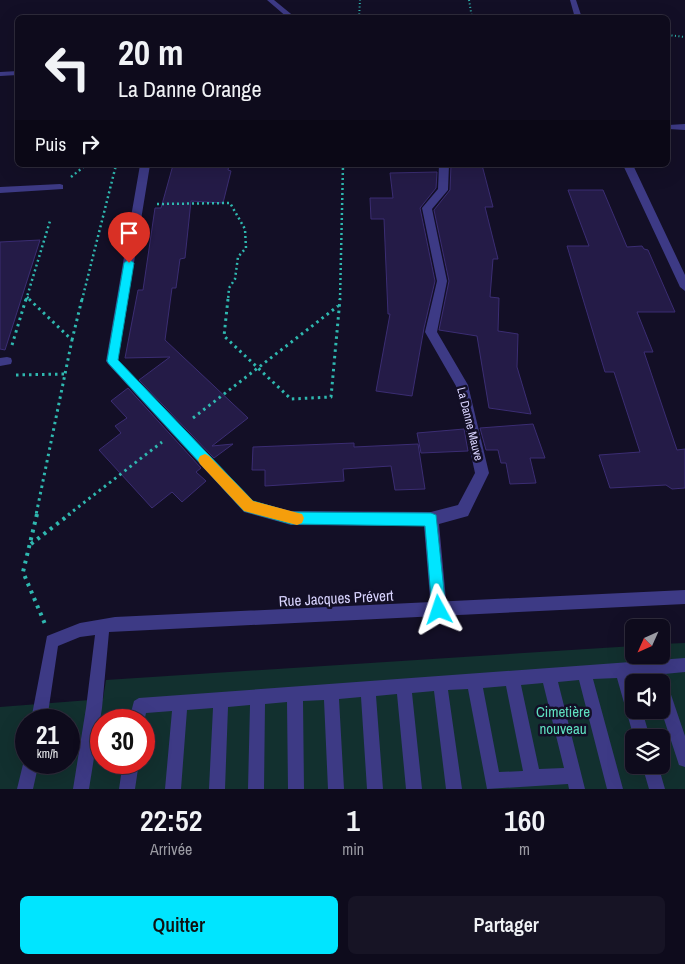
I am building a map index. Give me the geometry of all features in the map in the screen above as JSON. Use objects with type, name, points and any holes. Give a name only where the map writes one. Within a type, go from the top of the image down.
[{"type":"street","points":[[270,0],[290,15]]},
{"type":"street","points":[[573,0],[578,15]]},
{"type":"street","points":[[670,127],[685,127]]},
{"type":"street","points":[[145,167],[112,361],[249,506],[291,518],[431,519],[439,610]]},
{"type":"street","name":"La Danne Mauve","points":[[431,519],[463,511],[482,473],[462,385],[431,332],[442,281],[427,208],[443,190],[444,167]]},
{"type":"street","points":[[629,167],[685,286]]},
{"type":"lane","points":[[0,74],[15,73]]},
{"type":"lane","points":[[0,190],[60,187]]},
{"type":"lane","name":"Rue Jacques Prévert","points":[[52,641],[80,630],[103,626],[685,597]]},
{"type":"lane","points":[[81,789],[94,708],[103,626]]},
{"type":"lane","points":[[41,709],[52,641]]},
{"type":"lane","points":[[139,709],[140,706],[222,699],[685,665]]},
{"type":"lane","points":[[654,667],[656,674]]},
{"type":"lane","points":[[622,669],[625,679]]},
{"type":"lane","points":[[584,672],[615,789]]},
{"type":"lane","points":[[474,681],[494,785],[533,778],[575,782],[549,675]]},
{"type":"lane","points":[[512,678],[533,778]]},
{"type":"lane","points":[[440,683],[454,789]]},
{"type":"lane","points":[[404,686],[414,789]]},
{"type":"lane","points":[[368,689],[375,789]]},
{"type":"lane","points":[[331,691],[336,789]]},
{"type":"lane","points":[[295,694],[296,789]]},
{"type":"lane","points":[[256,789],[258,697]]},
{"type":"lane","points":[[217,789],[222,699]]},
{"type":"lane","points":[[173,789],[180,703]]},
{"type":"lane","points":[[670,715],[685,759]]},
{"type":"lane","points":[[25,789],[28,774]]},
{"type":"lane","points":[[127,789],[129,774]]},
{"type":"lane","points":[[653,774],[658,789]]},
{"type":"path","points":[[359,15],[360,0]]},
{"type":"path","points":[[468,0],[471,15]]},
{"type":"path","points":[[670,34],[685,36]]},
{"type":"path","points":[[52,641],[23,572],[31,544],[72,340],[115,167]]},
{"type":"path","points":[[139,204],[230,204],[245,229],[246,248],[238,257],[235,279],[229,288],[224,336],[291,399],[331,397],[339,306],[343,167]]},
{"type":"path","points":[[50,222],[27,298],[4,361],[11,375],[65,374]]},
{"type":"path","points":[[27,298],[72,340]]},
{"type":"path","points":[[31,544],[339,306]]},
{"type":"green space","name":"Cimetière nouveau","points":[[685,643],[685,789],[0,789],[0,707],[103,699],[106,680],[625,647],[625,664],[670,664],[670,644]]},
{"type":"building","points":[[172,167],[229,167],[228,170],[231,171],[223,203],[191,201],[185,258],[180,259],[176,288],[172,288],[165,340],[248,418],[212,446],[233,444],[214,458],[139,380],[170,357],[125,358],[138,290],[143,290],[155,208],[161,208]]},
{"type":"building","points":[[451,167],[483,167],[493,207],[485,207],[498,259],[493,259],[490,297],[499,298],[498,331],[518,334],[517,367],[531,414],[489,408],[477,336],[439,330],[449,281],[434,210],[450,190]]},
{"type":"building","points":[[437,172],[436,188],[420,208],[435,281],[424,328],[412,396],[376,391],[390,314],[388,314],[384,219],[371,219],[370,198],[393,198],[390,173]]},
{"type":"building","points":[[568,190],[603,190],[627,247],[642,246],[648,250],[675,312],[637,312],[653,352],[644,352],[677,450],[685,449],[685,488],[672,489],[666,485],[610,488],[599,455],[640,452],[614,372],[605,372],[567,246],[589,246]]},
{"type":"building","points":[[40,240],[5,350],[0,349],[0,242]]},
{"type":"building","points":[[128,388],[201,468],[196,472],[206,481],[182,502],[172,492],[152,508],[99,450],[121,433],[115,426],[127,418],[111,401]]},
{"type":"building","points":[[533,424],[545,458],[530,458],[536,483],[510,484],[506,463],[501,463],[498,450],[486,450],[480,428]]},
{"type":"building","points":[[464,429],[468,451],[421,453],[417,433]]},
{"type":"building","points":[[354,443],[354,447],[418,444],[425,489],[395,490],[391,466],[343,469],[344,481],[265,486],[265,470],[252,470],[253,447]]},
{"type":"slow traffic","points":[[205,460],[249,506],[297,518]]},
{"type":"route","points":[[129,263],[112,361],[249,506],[291,518],[431,519],[439,610]]}]
